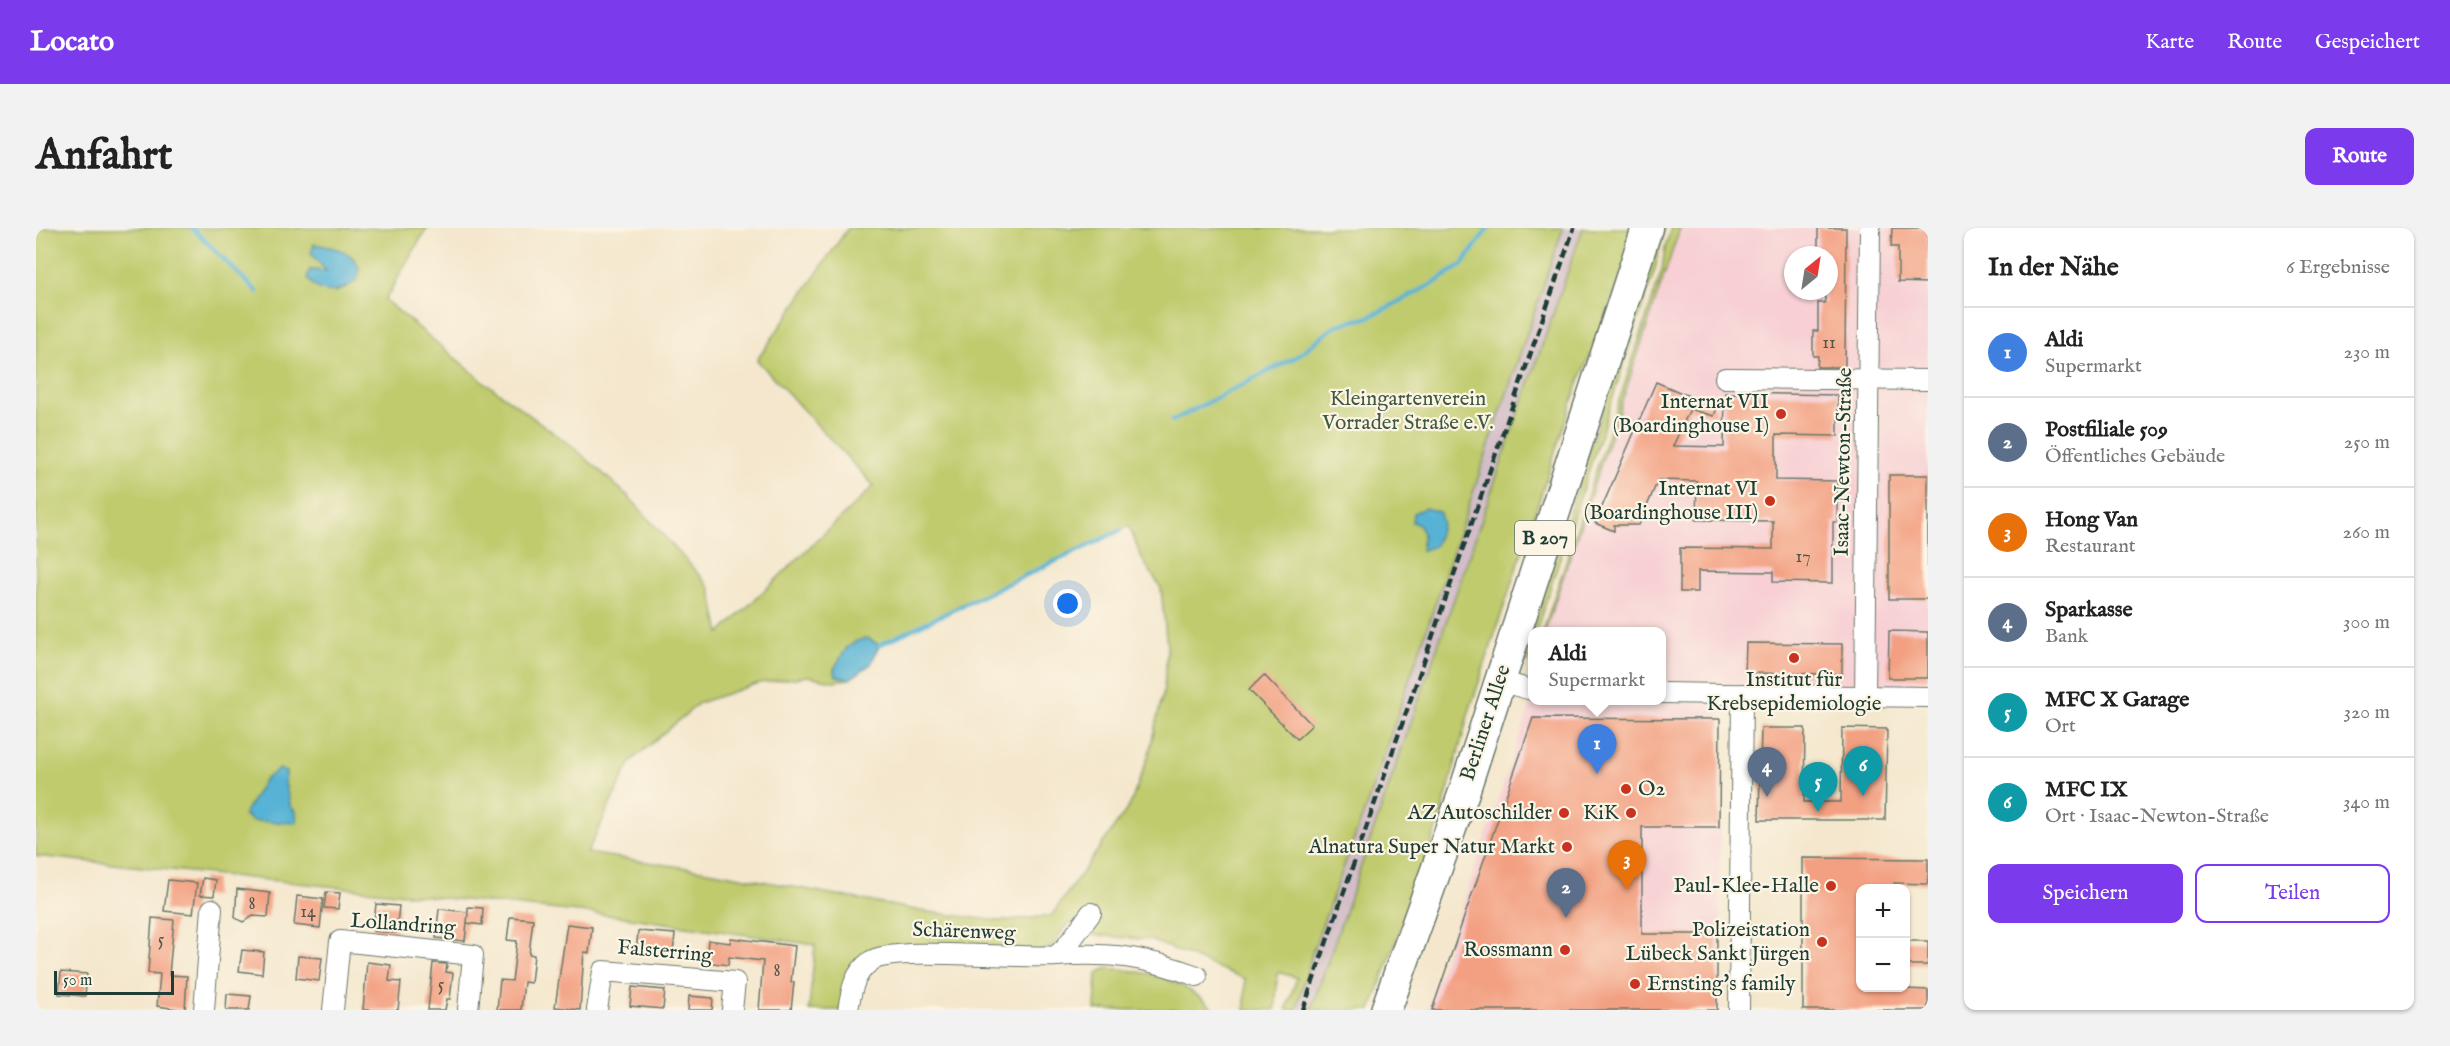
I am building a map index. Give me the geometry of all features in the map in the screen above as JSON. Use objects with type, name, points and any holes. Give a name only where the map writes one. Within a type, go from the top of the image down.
[{"type":"main road","name":"Berliner Allee","points":[[1386,1010],[1464,792],[1647,228]]},
{"type":"street","name":"Isaac-Newton-Straße","points":[[1865,697],[1870,228]]},
{"type":"street","points":[[1725,378],[1928,380]]},
{"type":"street","points":[[1499,681],[1528,689]]},
{"type":"street","points":[[1666,693],[1928,697]]},
{"type":"street","points":[[1739,1010],[1742,694]]},
{"type":"street","points":[[204,1010],[212,909]]},
{"type":"street","points":[[1056,956],[1066,947],[1091,913]]},
{"type":"street","name":"Lollandring","points":[[333,1010],[340,941],[473,955],[468,1010]]},
{"type":"street","name":"Schärenweg","points":[[848,1010],[852,984],[857,975],[870,961],[888,954],[1056,956],[1110,954],[1165,964],[1197,976]]},
{"type":"street","name":"Falsterring","points":[[597,1010],[603,971],[735,982],[732,1010]]},
{"type":"shaded area","points":[[1563,228],[1583,228],[1311,1010],[1296,1010],[1313,950],[1367,804]]},
{"type":"shaded area","points":[[1680,228],[1928,228],[1928,690],[1721,686],[1719,1010],[1427,1010],[1530,705],[1666,705],[1666,627],[1546,627]]},
{"type":"green space","name":"Kleingartenverein Vorrader Straße e.V.","points":[[36,228],[427,228],[385,300],[483,381],[572,446],[628,496],[710,587],[720,633],[874,486],[757,360],[848,228],[1563,228],[1367,804],[1313,950],[1296,1010],[1286,1010],[1297,978],[1278,972],[1275,1010],[1245,1010],[1245,979],[1151,940],[1084,934],[1084,916],[1064,928],[1053,946],[1039,952],[889,946],[840,1010],[809,1010],[815,945],[618,916],[36,856]],"holes":[[[314,244],[336,249],[356,281],[336,292],[310,270],[327,271]],[[1129,526],[1142,559],[1161,588],[1167,647],[1164,689],[1148,757],[1130,805],[1051,916],[998,921],[921,911],[714,872],[587,853],[631,761],[699,703],[759,683],[808,676],[833,681],[850,679],[836,676],[834,669],[838,662],[867,638],[879,645]],[[286,772],[285,784],[291,808],[252,821],[244,815],[265,779]]]},
{"type":"green space","points":[[1583,228],[1637,228],[1619,283],[1575,392],[1469,712],[1439,823],[1371,1010],[1311,1010]]},
{"type":"green space","points":[[1661,228],[1664,228],[1655,269],[1537,627],[1532,627]]},
{"type":"green space","points":[[1671,228],[1680,228],[1546,627],[1544,627],[1662,270]]},
{"type":"green space","points":[[1528,641],[1528,662],[1526,663],[1525,650]]},
{"type":"green space","points":[[1107,968],[1166,978],[1190,990],[1215,1010],[1095,1010],[1097,973]]},
{"type":"water","points":[[314,244],[341,250],[352,257],[360,270],[356,281],[337,291],[324,291],[312,284],[307,277],[310,270],[326,271],[311,253]]},
{"type":"water","points":[[1425,508],[1440,512],[1442,523],[1435,546],[1421,551],[1423,534],[1419,525],[1412,522],[1413,513]]},
{"type":"water","points":[[867,638],[879,645],[871,664],[850,679],[836,676],[834,669],[846,649],[854,642]]},
{"type":"water","points":[[279,769],[286,772],[285,784],[291,808],[296,811],[297,823],[252,821],[244,814],[265,779]]},
{"type":"building","points":[[1818,228],[1846,228],[1845,367],[1817,367],[1818,356],[1813,356],[1813,331],[1818,331],[1818,303],[1825,303],[1825,300],[1838,300],[1838,246],[1818,246]]},
{"type":"building","points":[[1892,228],[1928,228],[1928,283],[1898,282],[1898,247],[1891,247]]},
{"type":"building","points":[[1656,382],[1717,408],[1714,416],[1690,409],[1673,446],[1724,447],[1725,393],[1838,395],[1838,436],[1776,435],[1776,480],[1837,481],[1837,522],[1833,522],[1833,583],[1773,582],[1773,572],[1698,571],[1698,592],[1680,592],[1680,548],[1773,549],[1773,521],[1696,520],[1697,481],[1658,480],[1639,525],[1614,525],[1614,531],[1595,523]]},
{"type":"building","points":[[1889,475],[1928,475],[1928,599],[1889,599]]},
{"type":"building","points":[[1889,631],[1928,632],[1928,678],[1888,678]]},
{"type":"building","name":"Institut für Krebsepidemiologie","points":[[1746,643],[1842,644],[1842,674],[1745,673]]},
{"type":"building","points":[[1264,675],[1312,725],[1297,739],[1249,690]]},
{"type":"building","points":[[1533,718],[1720,719],[1719,827],[1642,827],[1642,934],[1717,934],[1717,1010],[1432,1010]]},
{"type":"building","points":[[1761,728],[1805,728],[1804,802],[1841,802],[1842,728],[1887,729],[1885,820],[1759,820]]},
{"type":"building","points":[[1803,858],[1928,859],[1928,884],[1856,884],[1856,992],[1928,990],[1928,1010],[1803,1010]]},
{"type":"building","points":[[203,878],[216,880],[214,896],[200,895]]},
{"type":"building","points":[[168,880],[197,883],[193,914],[164,911]]},
{"type":"building","points":[[237,889],[270,893],[268,917],[253,916],[243,922],[235,918]]},
{"type":"building","points":[[326,892],[340,893],[338,909],[324,908]]},
{"type":"building","points":[[297,896],[323,899],[320,928],[294,925]]},
{"type":"building","points":[[376,904],[399,906],[396,933],[373,931]]},
{"type":"building","points":[[468,907],[483,908],[482,925],[467,923],[468,913],[465,941],[436,938],[439,909],[468,912]]},
{"type":"building","points":[[510,917],[533,919],[529,954],[534,955],[531,983],[524,982],[521,1010],[497,1010],[500,980],[512,981],[517,941],[507,940]]},
{"type":"building","points":[[152,918],[174,920],[169,975],[187,976],[185,1010],[157,1006],[160,974],[148,973]]},
{"type":"building","points":[[567,924],[592,927],[589,953],[584,952],[580,1010],[555,1007]]},
{"type":"building","points":[[638,931],[675,934],[673,952],[662,951],[661,956],[636,954]]},
{"type":"building","points":[[731,938],[795,946],[791,1010],[759,1010],[763,961],[729,957],[728,965],[706,962],[708,940],[730,943]]},
{"type":"building","points":[[1910,941],[1928,941],[1928,965],[1910,965]]},
{"type":"building","points":[[242,950],[264,952],[262,974],[239,971]]},
{"type":"building","points":[[298,956],[322,958],[319,981],[296,978]]},
{"type":"building","points":[[367,962],[391,965],[389,981],[401,982],[398,1010],[363,1010]]},
{"type":"building","points":[[433,963],[447,964],[446,972],[453,973],[450,999],[447,999],[445,1010],[428,1010]]},
{"type":"building","points":[[61,972],[87,974],[85,996],[59,994]]},
{"type":"building","points":[[632,987],[665,990],[663,1009],[630,1006]]},
{"type":"building","points":[[227,994],[251,996],[249,1010],[226,1010]]},
{"type":"building","points":[[689,996],[713,998],[712,1010],[688,1010]]},
{"type":"waterway","points":[[192,228],[257,292]]},
{"type":"waterway","points":[[1172,421],[1296,357],[1337,325],[1369,317],[1431,285],[1462,265],[1488,228]]},
{"type":"waterway","points":[[879,645],[1121,530]]},
{"type":"railway","points":[[1303,1010],[1574,228]]},
{"type":"place","name":"Internat VII (Boardinghouse I)","points":[[1781,414]]},
{"type":"place","name":"Internat VI (Boardinghouse III)","points":[[1770,501]]},
{"type":"place","name":"Institut für Krebsepidemiologie","points":[[1794,658]]},
{"type":"place","name":"Aldi","points":[[1597,774]]},
{"type":"place","name":"O2","points":[[1626,789]]},
{"type":"place","name":"MFC IX","points":[[1863,796]]},
{"type":"place","name":"Sparkasse","points":[[1767,797]]},
{"type":"place","name":"MFC X Garage","points":[[1818,812]]},
{"type":"place","name":"AZ Autoschilder","points":[[1564,813]]},
{"type":"place","name":"KiK","points":[[1631,813]]},
{"type":"place","name":"Alnatura Super Natur Markt","points":[[1567,847]]},
{"type":"place","name":"Paul-Klee-Halle","points":[[1831,886]]},
{"type":"place","name":"Hong Van","points":[[1627,890]]},
{"type":"place","name":"Postfiliale 509","points":[[1566,918]]},
{"type":"place","name":"Polizeistation Lübeck Sankt Jürgen","points":[[1822,942]]},
{"type":"place","name":"Rossmann","points":[[1565,950]]},
{"type":"place","name":"Ernsting's family","points":[[1635,984]]}]
